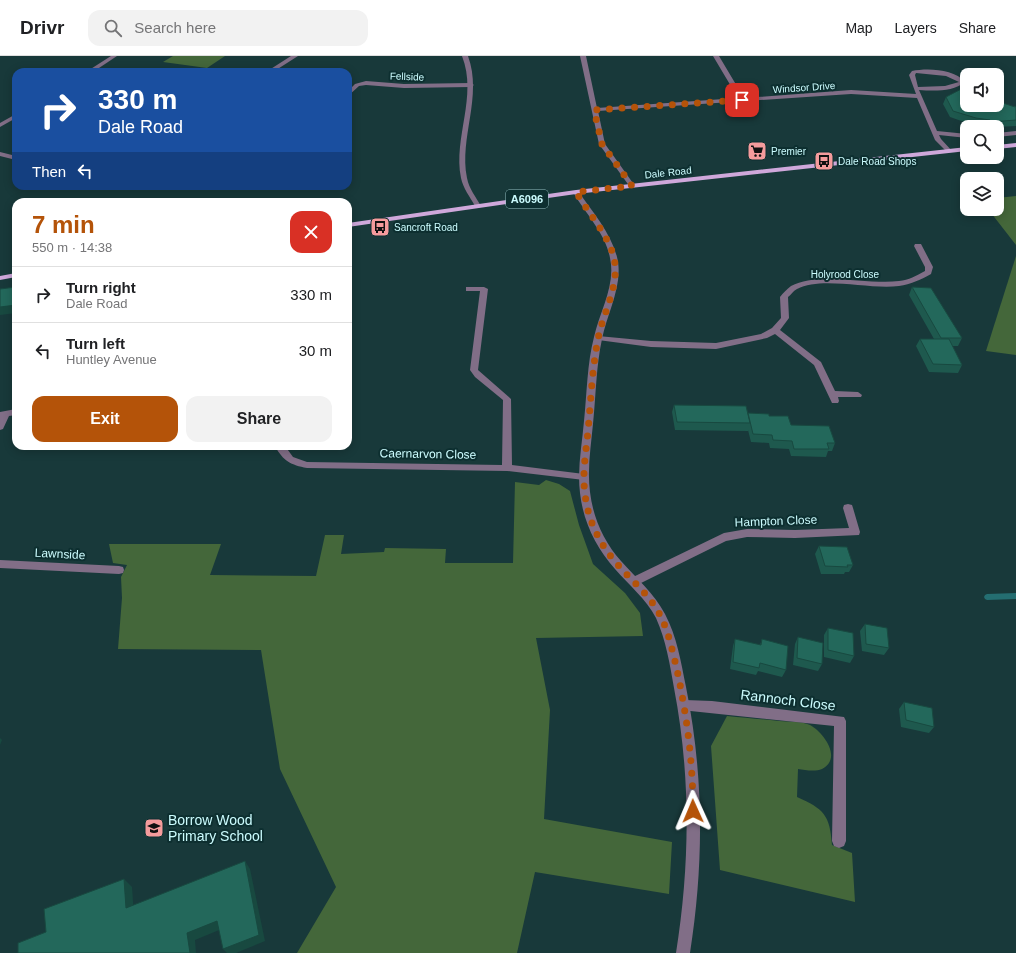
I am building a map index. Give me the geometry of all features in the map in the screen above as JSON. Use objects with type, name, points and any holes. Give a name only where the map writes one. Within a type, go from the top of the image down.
[{"type":"main road","points":[[1004,146],[1016,145]]},
{"type":"main road","name":"Dale Road","points":[[352,224],[576,192],[960,150]]},
{"type":"main road","points":[[0,278],[12,276]]},
{"type":"street","points":[[95,68],[114,56]]},
{"type":"street","points":[[276,68],[295,56]]},
{"type":"street","points":[[465,56],[471,68],[471,85],[464,145],[463,177],[466,186],[478,206]]},
{"type":"street","points":[[583,56],[602,144],[632,186]]},
{"type":"street","points":[[716,56],[742,100]]},
{"type":"street","points":[[916,88],[953,86],[962,82],[960,79],[950,75],[929,72],[914,72],[912,79],[939,142],[948,151]]},
{"type":"street","name":"Fellside","points":[[352,90],[357,85],[366,83],[404,86],[471,85]]},
{"type":"street","name":"Windsor Drive","points":[[594,110],[851,92],[919,96]]},
{"type":"street","points":[[0,125],[12,118]]},
{"type":"street","points":[[935,133],[960,135]]},
{"type":"street","points":[[1004,134],[1016,133]]},
{"type":"street","points":[[0,154],[12,157]]},
{"type":"street","points":[[576,192],[605,239],[614,258],[614,281],[598,338],[584,477],[589,514],[599,539],[618,565],[635,581],[652,602],[662,618],[672,649],[685,706],[693,777],[693,811],[692,876],[683,953]]},
{"type":"street","name":"Holyrood Close","points":[[775,330],[785,318],[784,297],[794,288],[809,283],[908,283],[920,278],[928,272],[929,267],[918,246]]},
{"type":"street","points":[[469,289],[484,289],[474,370],[506,399],[507,468]]},
{"type":"street","points":[[598,338],[651,344],[716,346],[764,336],[775,330],[818,364],[833,398],[858,395]]},
{"type":"street","points":[[0,427],[2,414],[12,413]]},
{"type":"street","name":"Caernarvon Close","points":[[282,450],[285,456],[293,462],[306,465],[507,468],[584,477]]},
{"type":"street","name":"Hampton Close","points":[[635,581],[713,541],[734,535],[747,533],[796,534],[855,532],[848,508]]},
{"type":"street","name":"Lawnside","points":[[0,564],[119,570]]},
{"type":"street","name":"Rannoch Close","points":[[685,706],[712,707],[840,721],[840,842]]},
{"type":"green space","points":[[173,56],[225,56],[207,68],[163,62]]},
{"type":"green space","points":[[1016,196],[1016,245],[993,216],[1004,216],[1004,197]]},
{"type":"green space","points":[[1016,256],[1016,355],[986,351]]},
{"type":"green space","points":[[546,480],[559,484],[570,491],[579,525],[593,564],[625,593],[640,613],[643,636],[536,638],[550,710],[544,819],[672,842],[669,894],[535,872],[517,953],[297,953],[336,887],[280,769],[261,650],[118,649],[122,598],[121,577],[127,565],[113,563],[109,544],[221,544],[210,575],[316,576],[325,535],[344,535],[341,554],[384,552],[385,548],[446,549],[445,563],[513,563],[515,482],[539,485]]},
{"type":"green space","points":[[727,716],[803,723],[815,728],[825,739],[831,752],[831,758],[828,764],[822,769],[798,769],[797,797],[814,805],[824,814],[829,827],[832,845],[852,853],[855,902],[720,870],[711,746]]},
{"type":"building","points":[[960,90],[960,112],[1004,112],[1004,103],[1016,106],[1016,120],[1004,121],[976,118],[953,111],[946,97]]},
{"type":"building","points":[[912,287],[931,288],[962,338],[941,338]]},
{"type":"building","points":[[12,288],[12,306],[0,307],[0,289]]},
{"type":"building","points":[[920,339],[949,339],[962,365],[933,364]]},
{"type":"building","points":[[674,405],[746,406],[750,423],[677,422]]},
{"type":"building","points":[[748,413],[769,414],[769,416],[788,416],[791,425],[829,426],[835,443],[827,443],[829,449],[794,449],[792,441],[773,440],[772,435],[753,434]]},
{"type":"building","points":[[819,546],[847,547],[853,565],[847,565],[848,567],[825,566]]},
{"type":"building","points":[[865,624],[887,628],[889,648],[866,644]]},
{"type":"building","points":[[828,628],[853,633],[854,656],[828,650]]},
{"type":"building","points":[[798,637],[823,643],[822,664],[797,658]]},
{"type":"building","points":[[735,639],[761,645],[762,639],[788,646],[786,670],[760,663],[759,668],[733,662]]},
{"type":"building","points":[[904,702],[932,708],[934,727],[906,720]]},
{"type":"building","points":[[245,861],[259,935],[223,949],[217,921],[187,933],[190,953],[18,953],[18,943],[46,932],[44,909],[124,879],[126,908]]},
{"type":"waterway","points":[[987,597],[1016,596]]},
{"type":"place","name":"Premier","points":[[757,151]]},
{"type":"place","name":"Dale Road Shops","points":[[824,161]]},
{"type":"place","name":"Sancroft Road","points":[[380,227]]},
{"type":"place","name":"Borrow Wood Primary School","points":[[154,828]]},
{"type":"route","points":[[693,811],[693,777],[685,706],[672,649],[662,618],[652,602],[635,581],[618,565],[601,544],[593,527],[586,503],[584,477],[592,387],[598,338],[614,281],[614,258],[605,239],[576,192],[632,186],[602,144],[594,110],[742,100]]}]
